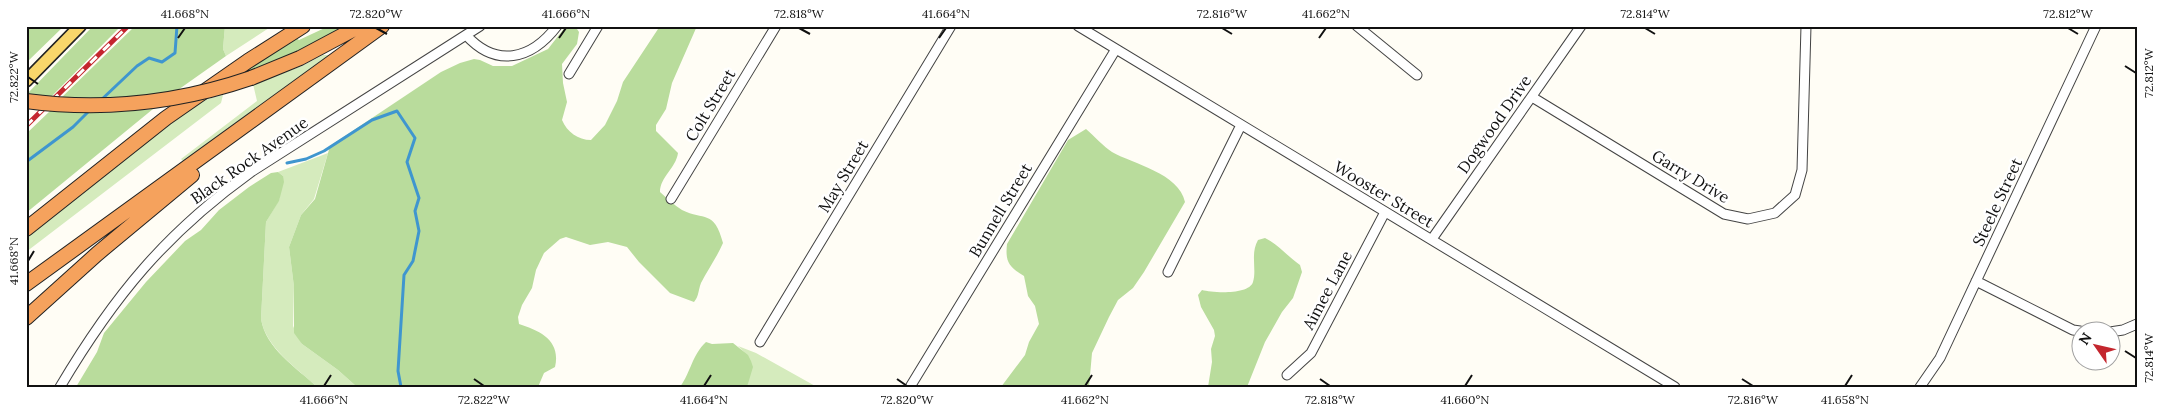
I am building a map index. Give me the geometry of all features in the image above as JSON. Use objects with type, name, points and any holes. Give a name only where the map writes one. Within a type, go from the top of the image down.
[{"type":"highway","points":[[26,229],[166,118],[227,75],[303,26]]},
{"type":"highway","points":[[26,101],[86,105],[139,103],[204,92],[251,78],[300,58],[360,26]]},
{"type":"highway","points":[[26,284],[382,26]]},
{"type":"highway","points":[[26,318],[110,243],[168,194],[254,127],[295,89]]},
{"type":"main road","points":[[26,81],[80,26]]},
{"type":"street","name":"Black Rock Avenue","points":[[60,387],[116,300],[164,245],[190,220],[251,172],[480,26]]},
{"type":"street","points":[[466,35],[484,51],[504,56],[527,51],[540,44],[557,26]]},
{"type":"street","points":[[569,74],[598,26]]},
{"type":"street","name":"Colt Street","points":[[671,199],[776,26]]},
{"type":"street","name":"May Street","points":[[760,342],[951,26]]},
{"type":"street","points":[[1357,26],[1417,75]]},
{"type":"street","name":"Dogwood Drive","points":[[1432,239],[1581,26]]},
{"type":"street","name":"Garry Drive","points":[[1532,97],[1724,214],[1748,219],[1775,213],[1795,195],[1802,170],[1806,26]]},
{"type":"street","name":"Steele Street","points":[[1920,387],[1940,358],[2096,26]]},
{"type":"street","name":"Wooster Street","points":[[1082,27],[1240,125],[1675,387]]},
{"type":"street","name":"Bunnell Street","points":[[910,387],[1116,49]]},
{"type":"street","points":[[1168,272],[1240,125]]},
{"type":"street","name":"Aimee Lane","points":[[1287,375],[1311,353],[1385,212]]},
{"type":"street","points":[[1976,281],[2070,328]]},
{"type":"street","points":[[2120,331],[2137,324]]},
{"type":"green space","points":[[26,26],[64,26],[26,63]]},
{"type":"green space","points":[[93,26],[121,26],[51,97],[26,95]]},
{"type":"green space","points":[[135,26],[225,26],[223,49],[226,56],[175,92],[135,98],[61,98]]},
{"type":"green space","points":[[225,26],[272,26],[226,56],[223,49]]},
{"type":"green space","points":[[329,26],[347,26],[315,44],[249,73],[249,68],[295,37],[299,40]]},
{"type":"green space","points":[[566,26],[575,26],[579,32],[577,44],[562,64],[567,102],[562,120],[574,134],[582,139],[591,140],[605,125],[617,101],[623,82],[660,26],[697,26],[672,83],[666,109],[656,125],[656,131],[678,153],[660,192],[682,210],[712,221],[720,232],[723,243],[701,283],[696,300],[694,302],[670,293],[627,247],[608,242],[590,245],[566,237],[560,239],[544,253],[536,270],[532,288],[522,305],[518,317],[519,324],[535,330],[548,338],[555,350],[555,367],[544,373],[538,387],[357,387],[338,370],[302,344],[294,333],[294,287],[289,247],[301,215],[315,199],[330,146],[441,72],[474,59],[493,66],[512,66],[548,49]]},
{"type":"green space","points":[[323,55],[329,55],[183,161],[181,159],[257,101],[253,84],[302,66]]},
{"type":"green space","points":[[223,95],[221,103],[26,252],[26,238],[113,168],[200,101]]},
{"type":"green space","points":[[153,109],[26,213],[26,134],[50,111],[103,113]]},
{"type":"green space","points":[[1086,129],[1112,152],[1165,177],[1181,192],[1185,202],[1144,272],[1133,288],[1118,300],[1109,317],[1092,353],[1089,387],[1001,387],[1025,355],[1029,342],[1039,324],[1035,306],[1028,296],[1024,276],[1009,263],[1007,244],[1068,140]]},
{"type":"green space","points":[[328,153],[314,199],[301,215],[289,247],[294,287],[293,326],[302,344],[338,370],[357,387],[317,387],[275,348],[264,329],[261,319],[266,222],[279,200],[283,176],[278,172]]},
{"type":"green space","points":[[278,172],[283,176],[284,182],[279,201],[266,222],[261,319],[264,330],[275,348],[291,365],[317,387],[76,387],[97,352],[104,333],[146,282],[185,241],[201,230],[219,210],[249,187],[271,173]]},
{"type":"green space","points":[[1265,238],[1300,265],[1302,272],[1293,298],[1282,312],[1265,342],[1247,387],[1208,387],[1212,362],[1211,349],[1215,336],[1214,330],[1201,307],[1198,295],[1202,290],[1230,292],[1250,286],[1254,277],[1254,251],[1258,240]]},
{"type":"green space","points":[[706,342],[712,344],[733,343],[748,355],[753,367],[747,387],[680,387],[698,352]]},
{"type":"green space","points":[[738,346],[756,353],[817,387],[747,387],[748,360]]},
{"type":"waterway","points":[[100,101],[137,66],[149,58],[162,62],[175,53],[177,26]]},
{"type":"waterway","points":[[26,162],[73,127],[90,110]]},
{"type":"waterway","points":[[287,163],[306,159],[324,151],[372,120],[397,111],[415,138],[407,162],[419,198],[415,211],[419,231],[413,261],[404,275],[398,371],[401,387]]},
{"type":"railway","points":[[26,126],[128,26]]}]
